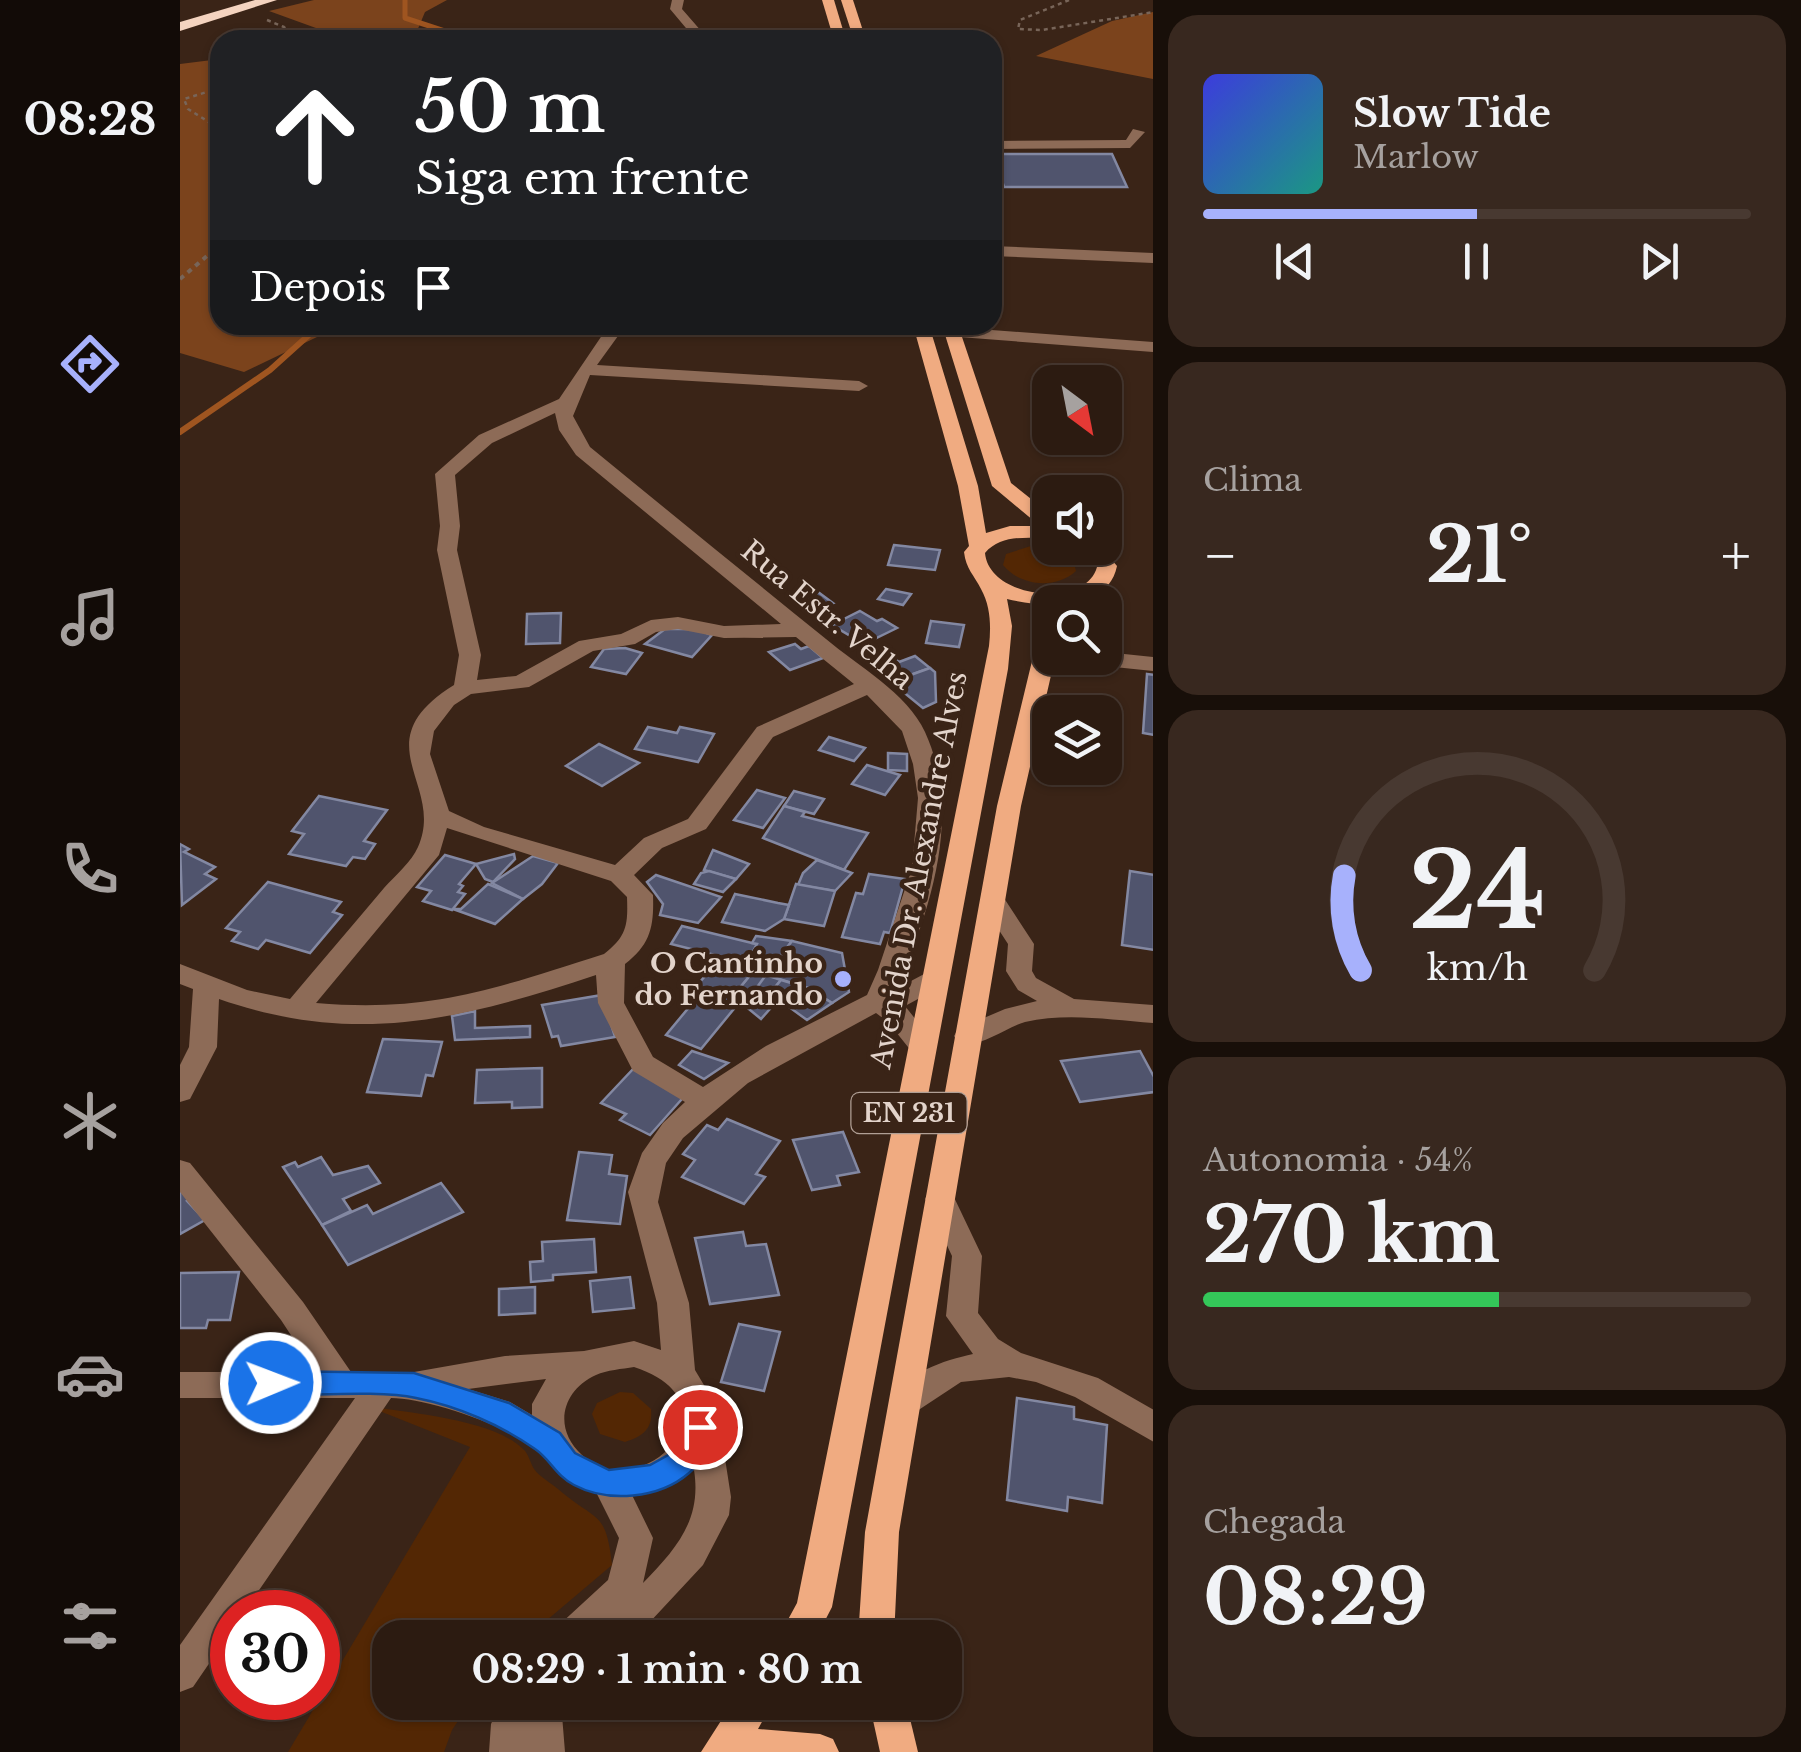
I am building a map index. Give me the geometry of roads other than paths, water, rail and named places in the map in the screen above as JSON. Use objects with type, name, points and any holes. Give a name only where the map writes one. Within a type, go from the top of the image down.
[{"type":"highway","points":[[180,17],[235,0]]},
{"type":"highway","points":[[180,27],[270,0]]},
{"type":"main road","points":[[828,0],[837,30]]},
{"type":"main road","points":[[847,0],[857,30]]},
{"type":"main road","name":"EN 231","points":[[924,335],[968,486],[978,545],[971,554],[971,565],[990,586]]},
{"type":"main road","points":[[953,335],[1002,486],[1032,510]]},
{"type":"main road","points":[[978,545],[1008,532],[1032,532]]},
{"type":"main road","points":[[990,586],[1032,598]]},
{"type":"main road","name":"Avenida Dr. Alexandre Alves","points":[[806,1620],[814,1607],[1004,627],[1000,603],[990,586]]},
{"type":"main road","name":"EN 231","points":[[877,1620],[882,1532],[968,1036],[1009,806],[1041,675]]},
{"type":"main road","points":[[720,1752],[743,1720]]},
{"type":"main road","points":[[891,1720],[899,1752]]},
{"type":"main road","points":[[737,1752],[766,1745],[820,1752]]},
{"type":"street","points":[[678,0],[676,9],[694,30]]},
{"type":"street","points":[[1002,135],[1055,135],[1130,144],[1131,130]]},
{"type":"street","points":[[1002,143],[1055,135]]},
{"type":"street","points":[[1002,251],[1153,258]]},
{"type":"street","points":[[1002,334],[1153,347]]},
{"type":"street","points":[[465,688],[470,655],[446,550],[450,526],[445,474],[457,460],[518,421],[568,402],[611,335]]},
{"type":"street","points":[[586,370],[859,386]]},
{"type":"street","name":"Rua Estr. Velha","points":[[568,402],[563,411],[567,429],[584,451],[869,686],[912,727],[927,774],[928,826],[921,891],[878,1001]]},
{"type":"street","points":[[296,1009],[430,850],[438,815],[418,754],[423,730],[446,700],[465,688],[521,682],[587,646],[628,638],[651,626],[678,623],[724,632],[801,630]]},
{"type":"street","points":[[1122,661],[1153,664]]},
{"type":"street","points":[[620,874],[653,843],[697,824],[764,732],[869,686]]},
{"type":"street","points":[[180,973],[206,987],[296,1009],[384,1017],[453,1009],[613,960],[630,947],[641,929],[640,895],[620,874],[475,832],[438,815]]},
{"type":"street","points":[[992,901],[1021,944],[1018,971],[1027,984],[1073,1009]]},
{"type":"street","points":[[613,960],[609,974],[611,1003],[643,1064],[702,1100]]},
{"type":"street","points":[[679,1372],[673,1304],[642,1194],[656,1155],[702,1100],[794,1039],[878,1001],[907,997],[935,979]]},
{"type":"street","points":[[180,1092],[204,1046],[206,987]]},
{"type":"street","points":[[878,1001],[898,1015],[922,1045]]},
{"type":"street","points":[[968,1036],[1000,1017],[1034,1008],[1153,1014]]},
{"type":"street","points":[[180,1170],[292,1311],[340,1382]]},
{"type":"street","points":[[940,1199],[967,1256],[962,1316],[987,1348],[1014,1365],[1093,1389],[1153,1427]]},
{"type":"street","points":[[630,1620],[691,1557],[715,1500],[700,1427],[700,1406],[693,1388],[679,1372],[659,1360],[634,1354],[608,1355],[583,1364],[562,1378],[549,1398],[545,1420],[550,1442],[564,1462],[585,1476],[609,1483],[658,1476],[679,1464],[693,1446],[700,1427]]},
{"type":"street","points":[[180,1385],[399,1384],[506,1369],[583,1364]]},
{"type":"street","points":[[905,1401],[960,1369],[1014,1365]]},
{"type":"street","points":[[399,1384],[498,1412],[550,1442]]},
{"type":"street","points":[[180,1676],[399,1384]]},
{"type":"street","points":[[590,1620],[624,1588],[636,1538],[609,1483]]},
{"type":"street","points":[[508,1752],[512,1720]]},
{"type":"street","points":[[544,1720],[546,1752]]},
{"type":"waterway","points":[[405,0],[405,18],[442,30]]},
{"type":"waterway","points":[[180,432],[270,370],[309,335]]},
{"type":"place","name":"O Cantinho do Fernando","points":[[843,979]]}]
